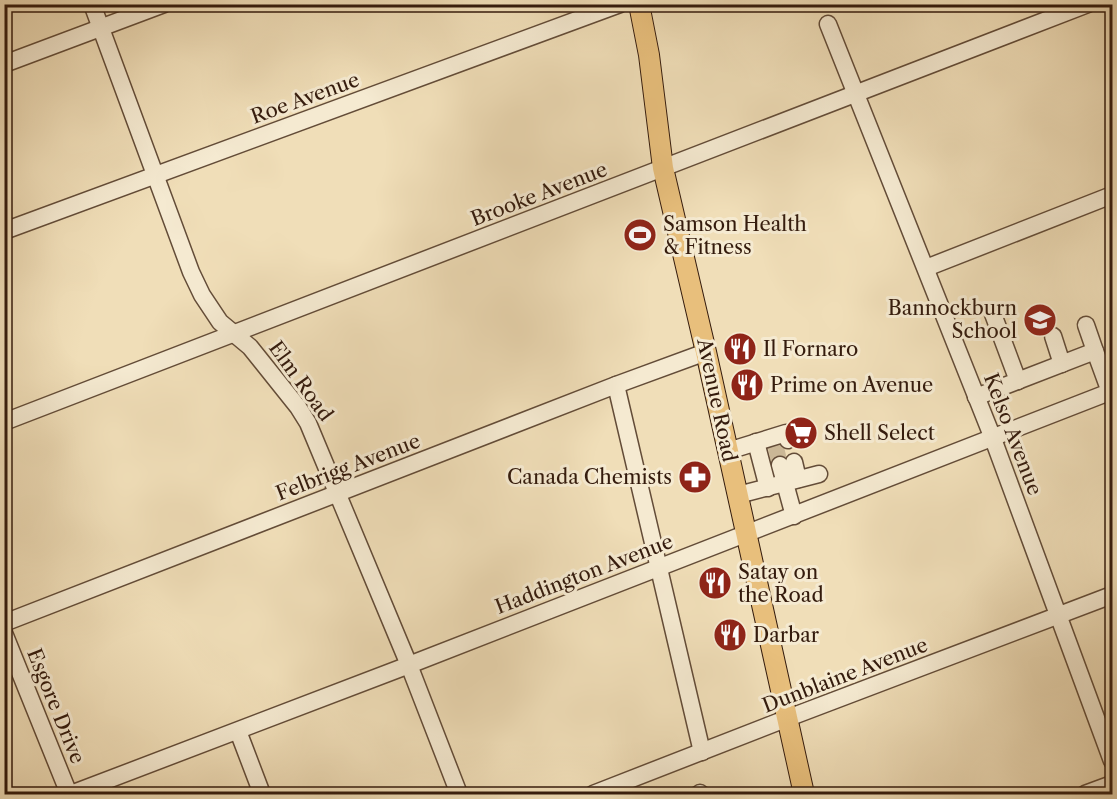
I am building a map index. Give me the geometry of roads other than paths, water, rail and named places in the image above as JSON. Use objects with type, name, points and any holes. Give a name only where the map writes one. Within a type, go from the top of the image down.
[{"type":"main road","name":"Avenue Road","points":[[639,4],[649,55],[663,168],[804,795]]},
{"type":"street","name":"Elm Road","points":[[92,4],[196,284],[220,322],[250,347],[298,407],[316,438],[409,665],[459,795]]},
{"type":"street","points":[[4,64],[165,4]]},
{"type":"street","name":"Roe Avenue","points":[[4,231],[620,4]]},
{"type":"street","name":"Brooke Avenue","points":[[4,422],[1088,4]]},
{"type":"street","name":"Kelso Avenue","points":[[828,24],[992,436],[1113,761]]},
{"type":"street","points":[[926,268],[1113,195]]},
{"type":"street","points":[[993,314],[1018,381]]},
{"type":"street","points":[[1086,325],[1111,391]]},
{"type":"street","points":[[1053,336],[1062,364]]},
{"type":"street","points":[[976,397],[1095,351]]},
{"type":"street","name":"Felbrigg Avenue","points":[[4,623],[706,352]]},
{"type":"street","points":[[616,385],[702,752]]},
{"type":"street","name":"Haddington Avenue","points":[[70,795],[238,732],[1111,391]]},
{"type":"street","points":[[728,451],[756,442],[779,440]]},
{"type":"street","points":[[756,442],[768,488]]},
{"type":"street","points":[[787,464],[794,516]]},
{"type":"street","points":[[738,495],[819,474]]},
{"type":"street","name":"Dunblaine Avenue","points":[[593,795],[788,718],[1113,595]]},
{"type":"street","name":"Esgore Drive","points":[[4,633],[70,795]]},
{"type":"street","points":[[238,732],[262,795]]},
{"type":"street","points":[[1085,795],[1113,784]]},
{"type":"tunnel","points":[[775,443],[780,465]]},
{"type":"place","name":"Samson Health & Fitness","points":[[640,235]]},
{"type":"place","name":"Bannockburn School","points":[[1040,320]]},
{"type":"place","name":"Il Fornaro","points":[[740,349]]},
{"type":"place","name":"Prime on Avenue","points":[[747,385]]},
{"type":"place","name":"Shell Select","points":[[801,433]]},
{"type":"place","name":"Canada Chemists","points":[[695,477]]},
{"type":"place","name":"Satay on the Road","points":[[715,583]]},
{"type":"place","name":"Darbar","points":[[730,635]]}]
